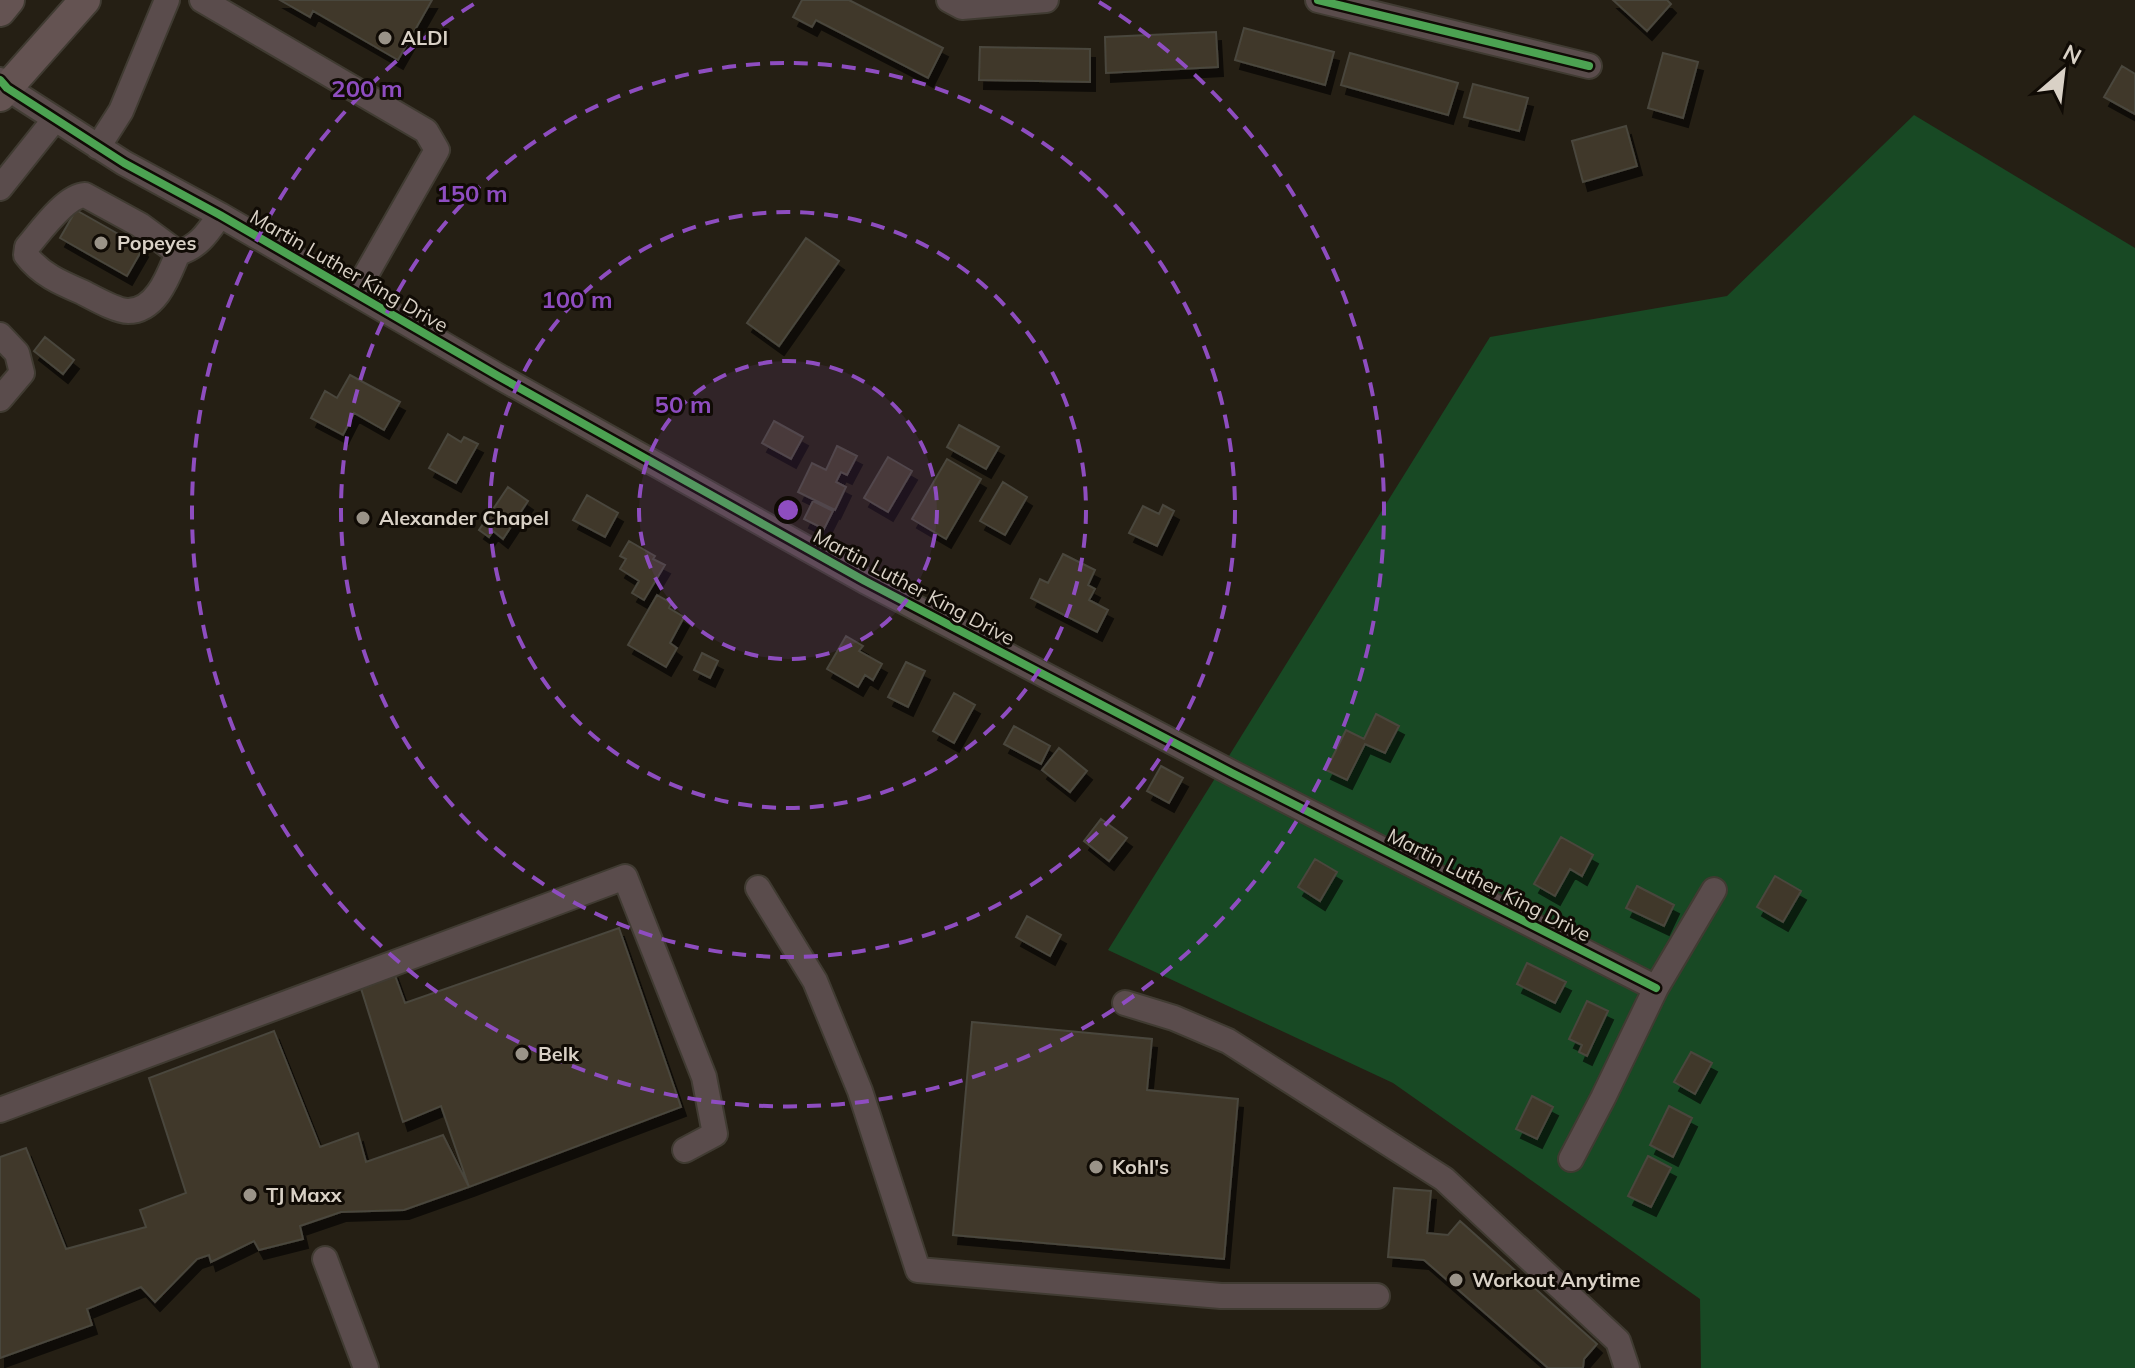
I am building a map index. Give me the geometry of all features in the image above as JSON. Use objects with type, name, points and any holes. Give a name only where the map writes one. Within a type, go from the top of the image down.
[{"type":"main road","points":[[0,4],[8,0]]},
{"type":"main road","points":[[0,11],[8,0]]},
{"type":"main road","points":[[2,87],[85,0]]},
{"type":"street","points":[[98,147],[121,111],[167,0]]},
{"type":"street","points":[[202,0],[426,131],[437,150],[356,292]]},
{"type":"street","points":[[949,0],[962,7],[1046,0]]},
{"type":"street","points":[[1318,0],[1589,66]]},
{"type":"street","name":"Martin Luther King Drive","points":[[2,87],[124,163],[865,581],[1232,773],[1656,988]]},
{"type":"street","points":[[0,188],[55,119]]},
{"type":"street","points":[[178,253],[167,281],[152,300],[128,311],[54,280],[34,266],[26,255],[27,247],[76,196],[85,195],[140,225],[178,253],[187,251],[203,239],[220,215]]},
{"type":"street","points":[[0,335],[17,353],[22,373],[0,399]]},
{"type":"street","points":[[0,1110],[625,877],[704,1077],[715,1134],[685,1150]]},
{"type":"street","points":[[758,888],[815,981],[860,1091],[918,1270],[1221,1296],[1377,1296]]},
{"type":"street","points":[[1571,1159],[1656,988],[1714,890]]},
{"type":"street","points":[[1125,1003],[1174,1018],[1228,1041],[1444,1179],[1618,1341],[1627,1368]]},
{"type":"street","points":[[325,1259],[366,1368]]},
{"type":"green space","points":[[1914,115],[2135,248],[2135,1368],[1701,1368],[1700,1299],[1393,1083],[1108,950],[1490,337],[1727,296]]},
{"type":"building","name":"ALDI","points":[[280,0],[432,0],[398,60],[313,11],[310,17]]},
{"type":"building","points":[[802,0],[849,0],[943,48],[928,78],[816,20],[812,27],[793,17]]},
{"type":"building","points":[[1613,0],[1667,0],[1671,4],[1647,31]]},
{"type":"building","points":[[1244,28],[1334,52],[1325,85],[1235,60]]},
{"type":"building","points":[[1216,32],[1218,67],[1106,73],[1105,37]]},
{"type":"building","points":[[980,47],[1090,49],[1090,82],[979,80]]},
{"type":"building","points":[[1350,53],[1458,83],[1448,115],[1341,85]]},
{"type":"building","points":[[1663,53],[1698,62],[1683,118],[1648,108]]},
{"type":"building","points":[[2122,66],[2135,74],[2135,114],[2104,97]]},
{"type":"building","points":[[1473,84],[1528,98],[1519,131],[1464,117]]},
{"type":"building","points":[[1626,126],[1637,166],[1583,182],[1572,141]]},
{"type":"building","name":"Popeyes","points":[[76,210],[143,248],[127,276],[60,238]]},
{"type":"building","points":[[806,238],[839,261],[779,346],[747,323]]},
{"type":"building","points":[[45,337],[74,360],[63,374],[34,351]]},
{"type":"building","points":[[350,375],[400,402],[384,430],[354,413],[343,435],[311,418],[325,391],[337,398]]},
{"type":"building","points":[[774,421],[803,437],[791,459],[762,443]]},
{"type":"building","points":[[959,425],[999,447],[986,469],[947,447]]},
{"type":"building","points":[[448,434],[461,442],[464,437],[478,444],[456,483],[429,468]]},
{"type":"building","points":[[837,446],[857,456],[847,475],[841,472],[836,482],[846,487],[835,510],[798,492],[812,463],[826,470]]},
{"type":"building","points":[[888,457],[912,471],[888,512],[864,498]]},
{"type":"building","points":[[947,459],[981,479],[946,539],[912,519]]},
{"type":"building","points":[[1003,482],[1027,497],[1005,535],[980,521]]},
{"type":"building","points":[[508,487],[528,501],[503,539],[493,531],[489,537],[479,530]]},
{"type":"building","points":[[587,495],[618,513],[605,537],[573,520]]},
{"type":"building","points":[[813,501],[833,511],[824,529],[804,519]]},
{"type":"building","points":[[1163,505],[1174,511],[1157,546],[1129,533],[1143,506],[1159,514]]},
{"type":"building","points":[[629,541],[665,565],[644,600],[632,593],[639,581],[620,569],[626,559],[620,556]]},
{"type":"building","points":[[1063,554],[1095,570],[1088,585],[1095,589],[1089,600],[1108,610],[1097,632],[1031,598],[1040,579],[1048,583]]},
{"type":"building","points":[[657,595],[671,603],[669,608],[684,617],[670,643],[677,648],[666,667],[628,645]]},
{"type":"building","points":[[846,636],[863,646],[859,651],[882,664],[873,680],[865,675],[858,687],[827,669]]},
{"type":"building","points":[[702,653],[718,661],[710,678],[694,670]]},
{"type":"building","points":[[906,662],[925,671],[908,707],[888,697]]},
{"type":"building","points":[[954,693],[975,705],[954,743],[933,731]]},
{"type":"building","points":[[1376,714],[1399,726],[1385,753],[1365,744],[1347,780],[1326,770],[1346,730],[1364,739]]},
{"type":"building","points":[[1014,726],[1050,746],[1041,764],[1004,744]]},
{"type":"building","points":[[1059,748],[1087,771],[1070,792],[1042,770]]},
{"type":"building","points":[[1161,766],[1183,778],[1169,803],[1147,791]]},
{"type":"building","points":[[1101,819],[1127,838],[1109,861],[1084,841]]},
{"type":"building","points":[[1561,837],[1593,855],[1582,876],[1570,869],[1555,896],[1534,884]]},
{"type":"building","points":[[1315,859],[1337,872],[1320,901],[1298,887]]},
{"type":"building","points":[[1775,876],[1801,891],[1783,922],[1757,907]]},
{"type":"building","points":[[1637,886],[1674,905],[1664,926],[1626,908]]},
{"type":"building","points":[[1027,916],[1061,935],[1050,956],[1016,937]]},
{"type":"building","name":"Belk","points":[[619,928],[681,1107],[469,1187],[441,1106],[403,1122],[359,982],[393,970],[405,1003]]},
{"type":"building","points":[[1527,963],[1566,982],[1555,1003],[1517,984]]},
{"type":"building","points":[[1587,1001],[1608,1011],[1587,1056],[1579,1052],[1582,1045],[1569,1039]]},
{"type":"building","name":"Kohl's","points":[[972,1022],[1152,1039],[1147,1090],[1238,1099],[1224,1259],[953,1235]]},
{"type":"building","points":[[274,1031],[320,1147],[358,1133],[366,1162],[443,1135],[469,1187],[404,1210],[341,1212],[300,1226],[303,1239],[259,1250],[254,1241],[211,1262],[209,1255],[197,1259],[155,1302],[141,1287],[87,1309],[92,1325],[0,1358],[0,1157],[26,1148],[66,1249],[146,1227],[140,1210],[186,1193],[149,1078]]},
{"type":"building","points":[[1691,1052],[1712,1063],[1695,1094],[1674,1082]]},
{"type":"building","points":[[1532,1096],[1553,1107],[1537,1139],[1516,1129]]},
{"type":"building","points":[[1669,1106],[1692,1118],[1673,1157],[1650,1145]]},
{"type":"building","points":[[1648,1156],[1671,1168],[1651,1207],[1628,1196]]},
{"type":"building","points":[[1394,1188],[1431,1191],[1427,1233],[1448,1235],[1460,1221],[1597,1344],[1584,1359],[1583,1368],[1548,1368],[1424,1260],[1388,1257]]},
{"type":"cycle path","points":[[1318,0],[1589,66]]},
{"type":"cycle path","points":[[0,80],[7,88],[124,163],[865,581],[1232,773],[1656,988]]},
{"type":"place","name":"ALDI","points":[[385,38]]},
{"type":"place","name":"Popeyes","points":[[101,243]]},
{"type":"place","name":"Alexander Chapel","points":[[363,518]]},
{"type":"place","name":"Belk","points":[[522,1054]]},
{"type":"place","name":"Kohl's","points":[[1096,1167]]},
{"type":"place","name":"TJ Maxx","points":[[250,1195]]},
{"type":"place","name":"Workout Anytime","points":[[1456,1280]]}]
